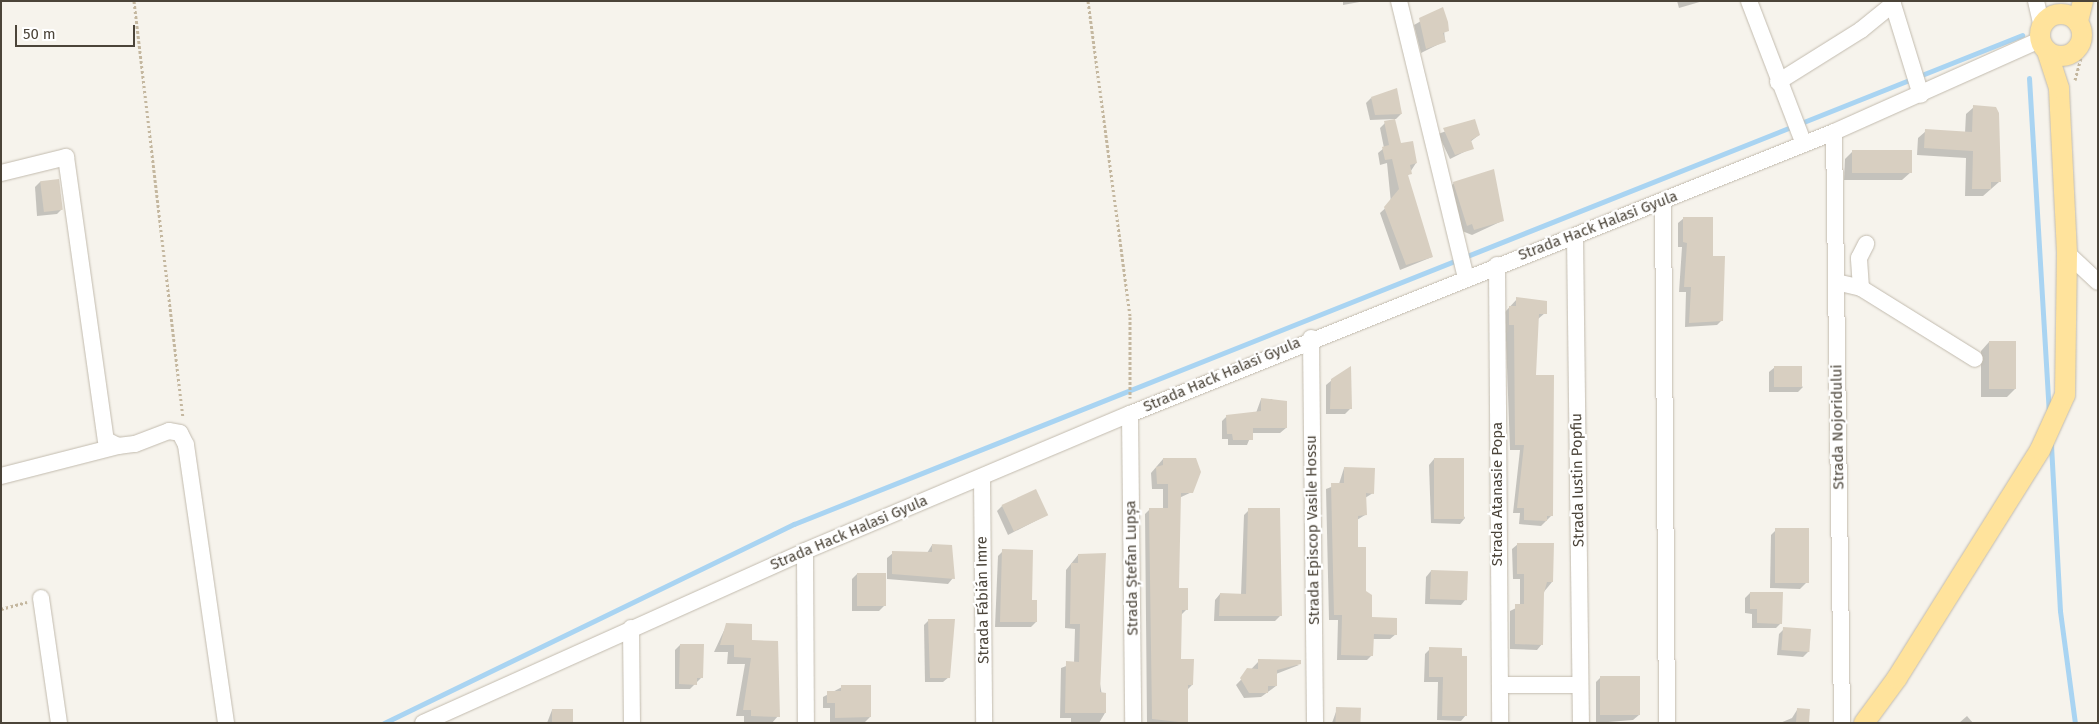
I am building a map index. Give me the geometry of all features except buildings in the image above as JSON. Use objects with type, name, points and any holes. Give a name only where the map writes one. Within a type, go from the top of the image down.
[{"type":"main road","points":[[1864,723],[1898,678],[2040,450],[2060,410],[2067,380],[2067,254],[2059,90],[2070,55],[2082,40],[2083,1]]},
{"type":"main road","points":[[2037,44],[2066,7],[2083,26]]},
{"type":"main road","points":[[2037,44],[2070,55]]},
{"type":"main road","points":[[2037,44],[2059,90]]},
{"type":"street","points":[[1399,1],[1466,277]]},
{"type":"street","points":[[1749,1],[1778,82],[1803,142]]},
{"type":"street","points":[[2036,1],[2037,44]]},
{"type":"street","points":[[1778,82],[1861,30],[1892,3],[1920,92]]},
{"type":"street","name":"Strada Hack Halasi Gyula","points":[[423,723],[450,717],[631,628],[805,551],[982,476],[1130,406],[1663,202],[1803,142],[1834,132],[1920,92],[2037,44]]},
{"type":"street","name":"Strada Nojoridului","points":[[1834,132],[1842,723]]},
{"type":"street","points":[[1,173],[66,157],[103,428],[106,440],[118,446]]},
{"type":"street","points":[[1663,202],[1667,723]]},
{"type":"street","name":"Strada Iustin Popfiu","points":[[1575,236],[1581,723]]},
{"type":"street","points":[[1861,288],[1859,258],[1866,244]]},
{"type":"street","points":[[2067,254],[2098,282]]},
{"type":"street","name":"Strada Atanasie Popa","points":[[1497,265],[1500,723]]},
{"type":"street","points":[[1836,282],[1861,288],[1975,360]]},
{"type":"street","name":"Strada Episcop Vasile Hossu","points":[[1311,338],[1315,723]]},
{"type":"street","name":"Strada Ștefan Lupșa","points":[[1130,406],[1133,723]]},
{"type":"street","points":[[1,476],[168,431],[180,433],[186,445],[226,723]]},
{"type":"street","name":"Strada Fábián Imre","points":[[982,476],[984,723]]},
{"type":"street","points":[[805,551],[806,723]]},
{"type":"street","points":[[41,598],[59,723]]},
{"type":"street","points":[[631,628],[632,723]]},
{"type":"street","points":[[1500,685],[1580,685]]},
{"type":"path","points":[[134,1],[186,445]]},
{"type":"path","points":[[1088,1],[1130,317],[1130,406]]},
{"type":"path","points":[[2059,90],[2073,92],[2083,26]]},
{"type":"path","points":[[1,609],[41,598]]},
{"type":"waterway","points":[[384,723],[794,524],[2022,35]]},
{"type":"waterway","points":[[2029,78],[2049,414]]},
{"type":"waterway","points":[[2051,445],[2060,611],[2075,723]]}]
